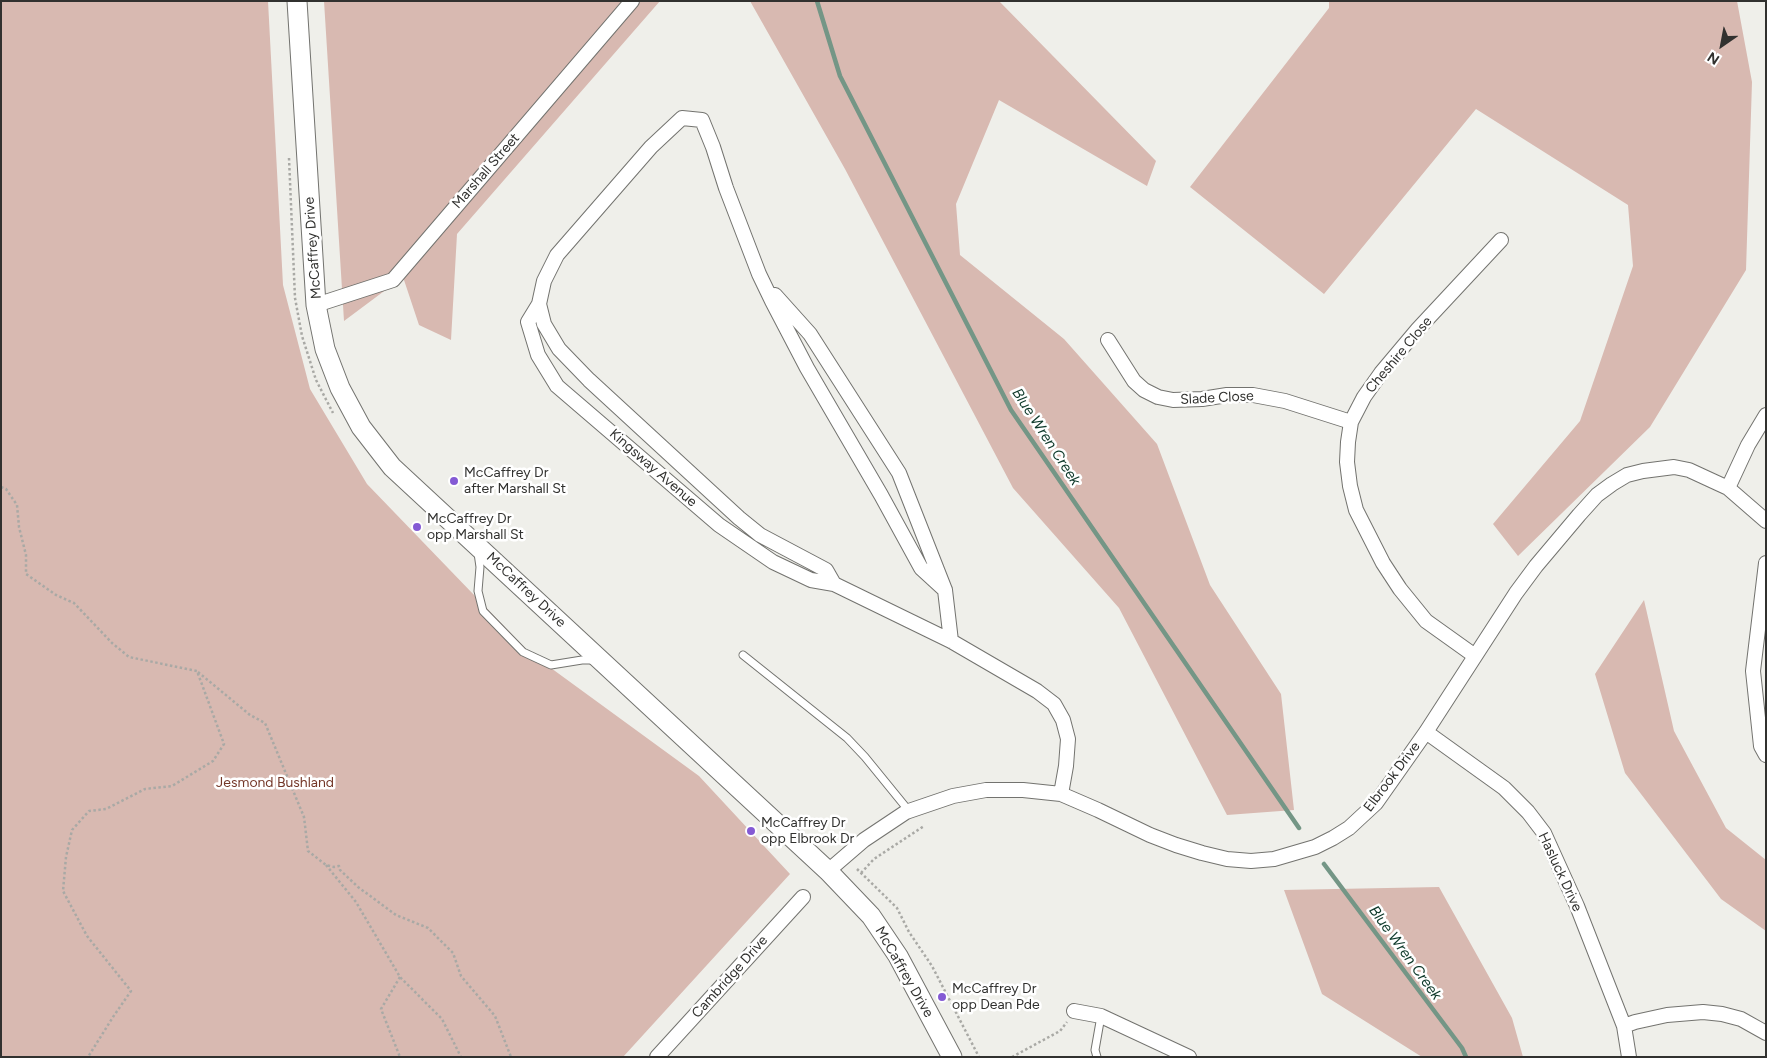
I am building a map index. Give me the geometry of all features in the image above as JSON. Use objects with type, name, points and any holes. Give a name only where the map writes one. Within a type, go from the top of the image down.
[{"type":"main road","name":"McCaffrey Drive","points":[[297,1],[316,305],[325,349],[340,388],[361,427],[392,467],[828,871],[871,916],[898,956],[952,1057]]},
{"type":"street","name":"Marshall Street","points":[[316,305],[393,280],[632,1]]},
{"type":"street","name":"Kingsway Avenue","points":[[945,590],[921,568],[881,494],[807,368],[759,274],[726,188],[714,147],[702,120],[682,118],[651,147],[557,255],[544,281],[539,304],[528,322],[538,355],[557,386],[719,525],[773,562],[811,580],[834,584],[951,641],[1037,691],[1054,704],[1060,712],[1068,739],[1066,766],[1060,794]]},
{"type":"street","name":"Cheshire Close","points":[[1475,656],[1426,621],[1400,589],[1383,563],[1356,510],[1347,462],[1351,422],[1364,397],[1381,373],[1418,329],[1502,240]]},
{"type":"street","name":"Kingsway Avenue","points":[[759,274],[810,334],[899,473],[945,590],[951,641]]},
{"type":"street","name":"Kingsway Avenue","points":[[539,304],[544,324],[559,349],[589,380],[760,535],[826,570],[834,584]]},
{"type":"street","name":"Slade Close","points":[[1108,340],[1134,381],[1144,390],[1158,397],[1173,400],[1202,399],[1227,395],[1253,395],[1285,401],[1351,422]]},
{"type":"street","points":[[1728,488],[1748,445],[1766,415]]},
{"type":"street","name":"Elbrook Drive","points":[[828,871],[864,840],[909,811],[953,796],[986,790],[1023,790],[1060,794],[1150,835],[1202,854],[1251,861],[1274,859],[1295,854],[1327,841],[1349,828],[1376,803],[1426,732],[1536,566],[1579,515],[1598,495],[1612,484],[1627,475],[1651,469],[1674,468],[1689,470],[1728,488],[1766,522]]},
{"type":"street","points":[[1766,563],[1753,671],[1760,746],[1766,755]]},
{"type":"street","name":"Hasluck Drive","points":[[1426,732],[1504,788],[1528,812],[1544,834],[1577,906],[1624,1026],[1629,1057]]},
{"type":"street","name":"Cambridge Drive","points":[[656,1057],[803,897]]},
{"type":"street","points":[[1074,1012],[1101,1016],[1189,1057]]},
{"type":"street","points":[[1624,1026],[1668,1015],[1703,1012],[1741,1019],[1766,1033]]},
{"type":"lane","points":[[476,544],[480,567],[478,591],[483,611],[523,652],[551,665],[582,660],[601,660]]},
{"type":"lane","points":[[743,655],[847,738],[865,756],[909,811]]},
{"type":"lane","points":[[1097,1057],[1095,1050],[1101,1016]]},
{"type":"path","points":[[1,487],[6,489],[17,504],[19,528],[26,555],[26,574],[56,595],[74,603],[112,643],[129,657],[197,672],[250,715],[265,723],[304,817],[308,851],[326,866],[356,902],[400,977],[442,1019],[462,1057]]},
{"type":"path","points":[[88,1057],[113,1016],[132,991],[87,936],[63,891],[66,857],[72,830],[89,811],[106,808],[145,789],[172,786],[212,761],[224,744],[197,672]]},
{"type":"path","points":[[861,873],[874,859],[924,826]]},
{"type":"path","points":[[326,866],[339,866],[340,870],[358,888],[396,915],[428,928],[453,952],[462,976],[495,1016],[510,1057]]},
{"type":"path","points":[[857,869],[897,908],[932,966],[979,1057]]},
{"type":"path","points":[[400,977],[381,1009],[400,1057]]},
{"type":"path","points":[[1012,1057],[1060,1030],[1074,1012]]},
{"type":"green space","name":"Jesmond Bushland","points":[[1,1],[268,1],[283,285],[310,389],[367,484],[529,652],[699,776],[790,874],[623,1057],[1,1057]]},
{"type":"green space","points":[[324,1],[660,1],[457,234],[451,340],[419,325],[403,277],[344,321]]},
{"type":"green space","points":[[750,1],[999,1],[1156,161],[1147,186],[999,100],[956,204],[960,255],[1064,339],[1157,444],[1210,585],[1281,694],[1294,810],[1227,815],[1119,608],[1013,488],[845,169]]},
{"type":"green space","points":[[1329,1],[1737,1],[1752,82],[1746,270],[1650,427],[1518,556],[1493,524],[1580,421],[1633,266],[1628,205],[1476,109],[1324,294],[1190,187],[1329,8]]},
{"type":"green space","points":[[1644,600],[1674,731],[1726,828],[1766,860],[1766,931],[1721,899],[1625,773],[1595,674]]},
{"type":"green space","points":[[1439,887],[1512,1018],[1523,1057],[1422,1057],[1322,994],[1284,890]]},
{"type":"waterway","name":"Blue Wren Creek","points":[[817,1],[840,76],[1011,410],[1299,828]]},
{"type":"waterway","name":"Blue Wren Creek","points":[[1324,864],[1462,1048],[1466,1057]]},
{"type":"place","name":"McCaffrey Dr after Marshall St","points":[[454,481]]},
{"type":"place","name":"McCaffrey Dr opp Marshall St","points":[[417,527]]},
{"type":"place","name":"McCaffrey Dr opp Elbrook Dr","points":[[751,831]]},
{"type":"place","name":"McCaffrey Dr opp Dean Pde","points":[[942,997]]}]
